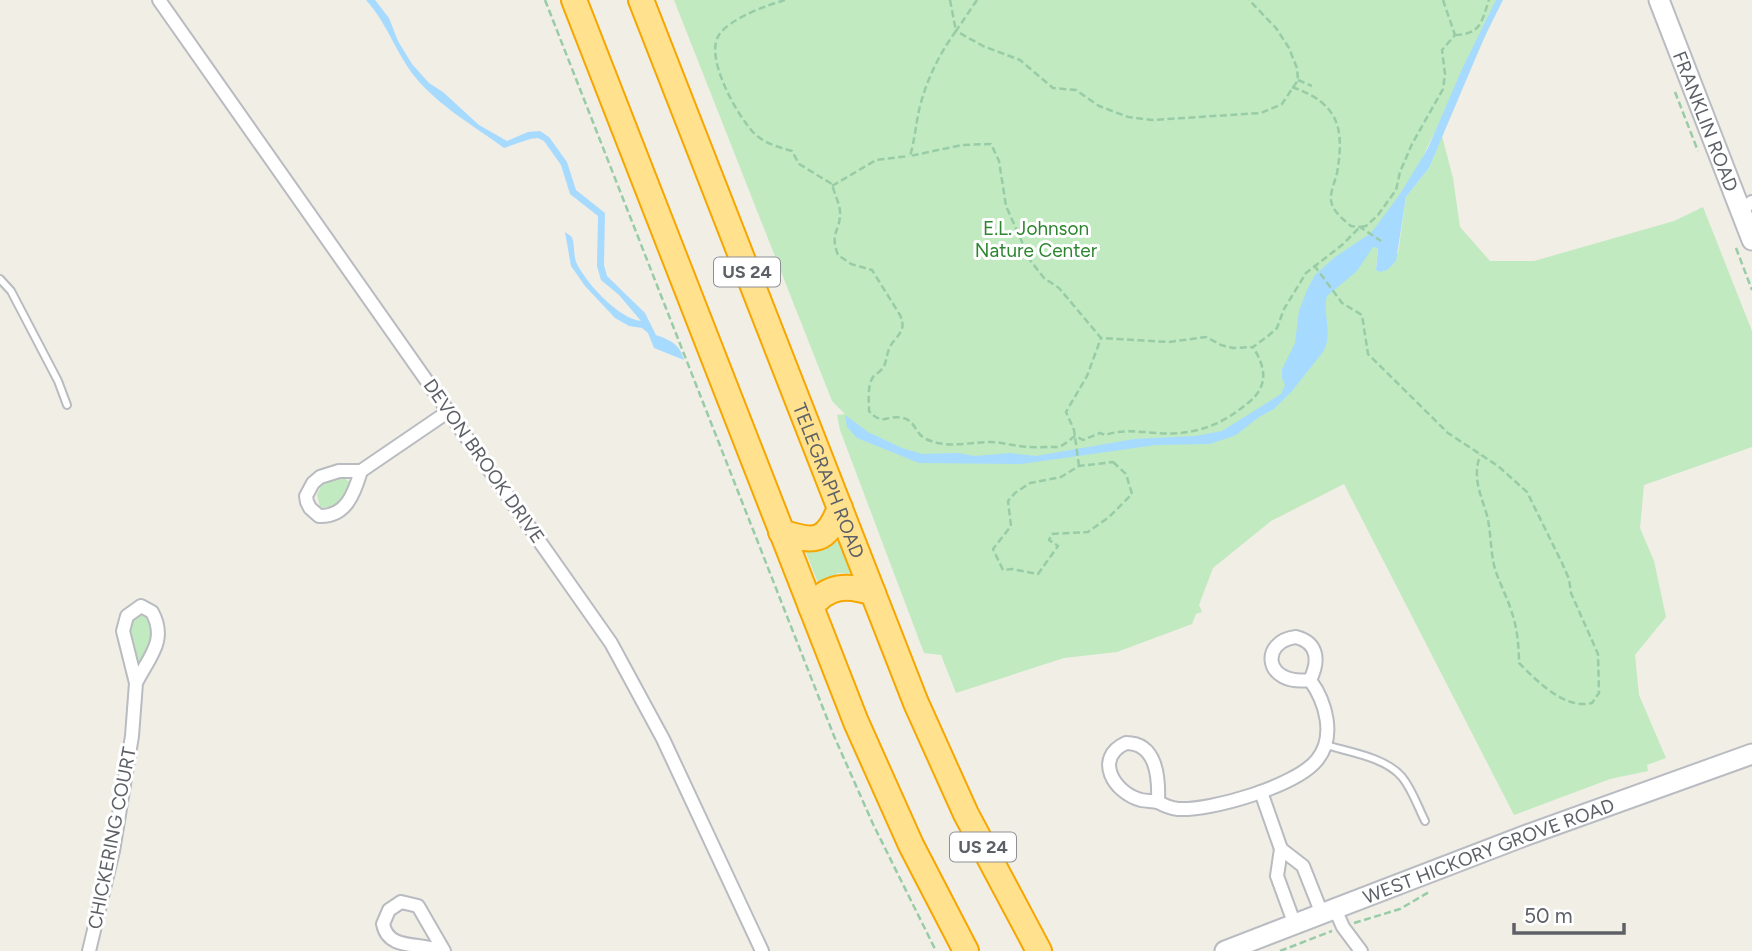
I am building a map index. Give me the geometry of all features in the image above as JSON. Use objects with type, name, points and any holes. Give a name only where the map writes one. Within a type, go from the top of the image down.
[{"type":"highway","name":"US 24","points":[[574,0],[781,532],[882,783],[966,951]]},
{"type":"highway","name":"TELEGRAPH ROAD","points":[[641,0],[906,679],[937,752],[995,871],[1039,951]]},
{"type":"highway","points":[[781,532],[800,538],[816,537],[832,527],[839,508]]},
{"type":"highway","points":[[811,607],[827,591],[838,587],[849,586],[873,593]]},
{"type":"street","name":"DEVON BROOK DRIVE","points":[[159,0],[611,643],[663,739],[762,951]]},
{"type":"street","name":"FRANKLIN ROAD","points":[[1659,0],[1746,206],[1752,240]]},
{"type":"street","points":[[361,471],[351,498],[340,511],[334,515],[319,516],[310,508],[306,496],[308,489],[320,477],[339,471],[361,471],[449,411]]},
{"type":"street","name":"CHICKERING COURT","points":[[89,951],[124,796],[136,683],[123,631],[127,616],[141,606],[152,612],[159,635],[136,683]]},
{"type":"street","points":[[1158,802],[1158,786],[1150,753],[1135,743],[1118,747],[1108,762],[1111,776],[1131,796],[1141,800],[1178,809],[1200,808],[1261,792],[1310,767],[1318,760],[1326,745],[1327,723],[1324,706],[1310,680]]},
{"type":"street","name":"WEST HICKORY GROVE ROAD","points":[[1225,951],[1295,925],[1328,919],[1524,836],[1752,754]]},
{"type":"street","points":[[1261,792],[1282,849],[1277,876],[1295,925]]},
{"type":"street","points":[[1282,849],[1303,866],[1328,919],[1343,927],[1361,951]]},
{"type":"street","points":[[401,902],[418,906],[443,951],[401,944],[388,937],[383,924],[389,910],[401,902]]},
{"type":"lane","points":[[0,279],[11,291],[58,381],[67,405]]},
{"type":"lane","points":[[1326,745],[1394,769],[1403,778],[1425,821]]},
{"type":"path","points":[[545,0],[834,736],[873,824],[936,951]]},
{"type":"path","points":[[785,0],[767,2],[726,26],[717,37],[714,50],[723,82],[733,103],[755,134],[771,145],[792,151],[799,164],[832,186],[840,209],[839,224],[833,238],[838,255],[851,264],[872,270],[904,323],[903,333],[889,348],[882,369],[873,378],[869,391],[869,411],[875,418],[883,420],[899,417],[912,422],[917,433],[926,440],[960,445],[991,442],[1016,446],[1060,447],[1075,436]]},
{"type":"path","points":[[950,0],[956,31],[983,46],[1020,60],[1053,88],[1076,90],[1099,106],[1128,117],[1152,120],[1261,113],[1282,104],[1298,80],[1297,68],[1289,48],[1276,28],[1249,0]]},
{"type":"path","points":[[910,156],[917,134],[917,119],[923,95],[945,46],[977,0]]},
{"type":"path","points":[[1443,0],[1455,35]]},
{"type":"path","points":[[1292,87],[1328,105],[1340,133],[1331,200],[1334,209],[1351,226],[1366,226],[1378,215],[1396,190],[1400,172],[1412,144],[1443,89],[1445,74],[1442,50],[1455,35],[1471,34],[1477,29],[1489,0]]},
{"type":"path","points":[[1298,80],[1312,86]]},
{"type":"path","points":[[832,186],[876,160],[969,144],[991,144],[999,161],[1006,206],[1030,260],[1044,278],[1059,288],[1101,338],[1169,342],[1206,337],[1233,348],[1253,347],[1277,328],[1284,309],[1306,273],[1360,227]]},
{"type":"path","points":[[1360,227],[1381,242]]},
{"type":"path","points":[[1314,265],[1337,296],[1348,307],[1361,314],[1368,354],[1448,433],[1480,455],[1523,486],[1562,563],[1569,579],[1571,593],[1598,654],[1599,693],[1592,703],[1583,705],[1563,699],[1534,678],[1519,663],[1511,610],[1499,585],[1490,548],[1486,512],[1480,500],[1475,470],[1480,455]]},
{"type":"path","points":[[1079,466],[1075,436],[1066,412],[1087,376],[1101,338]]},
{"type":"path","points":[[1075,436],[1083,440],[1100,433],[1187,433],[1215,426],[1232,417],[1255,398],[1263,386],[1265,375],[1253,347]]},
{"type":"path","points":[[1113,462],[1126,474],[1132,494],[1109,517],[1088,532],[1052,534],[1049,540],[1058,546],[1038,574],[1003,570],[993,549],[1011,526],[1008,501],[1030,483],[1061,477],[1079,466],[1113,462]]},
{"type":"path","points":[[1280,951],[1328,919]]},
{"type":"green space","name":"E.L. Johnson Nature Center","points":[[674,0],[1501,0],[1465,82],[1434,134],[1378,247],[1376,269],[1380,272],[1398,253],[1406,197],[1429,168],[1442,136],[1453,178],[1460,227],[1490,261],[1534,261],[1674,221],[1703,207],[1752,331],[1752,447],[1644,485],[1640,528],[1654,561],[1666,617],[1635,655],[1639,695],[1666,758],[1647,765],[1648,771],[1610,779],[1514,815],[1344,484],[1271,521],[1213,568],[1199,605],[1202,612],[1196,614],[1192,624],[1117,652],[1064,658],[956,693],[941,655],[924,653],[840,430],[837,415],[845,414],[832,401]]},
{"type":"green space","points":[[344,478],[351,483],[343,497],[336,504],[320,507],[317,495],[322,484]]},
{"type":"green space","points":[[839,541],[852,574],[838,573],[818,583],[805,550],[824,548]]},
{"type":"green space","points":[[140,615],[146,617],[153,634],[143,659],[137,662],[131,630],[135,619]]},
{"type":"water","points":[[366,0],[375,0],[389,18],[398,41],[412,64],[429,83],[443,92],[479,125],[507,141],[528,132],[540,131],[549,137],[567,162],[576,190],[605,213],[604,265],[607,276],[645,313],[656,335],[677,346],[684,360],[654,348],[648,333],[642,328],[629,326],[615,318],[585,286],[571,266],[565,232],[572,237],[577,264],[588,281],[623,314],[641,321],[619,295],[601,280],[597,266],[598,216],[570,194],[561,165],[544,141],[538,138],[530,139],[504,148],[446,107],[415,77],[380,18]]},
{"type":"water","points":[[1496,0],[1503,0],[1429,168],[1406,197],[1396,261],[1387,270],[1376,270],[1378,248],[1373,247],[1357,271],[1327,296],[1328,338],[1323,352],[1274,409],[1236,435],[1210,444],[1156,445],[1021,464],[919,463],[857,438],[847,427],[845,415],[868,432],[922,454],[958,453],[975,456],[1010,453],[1036,456],[1134,439],[1195,436],[1222,431],[1281,394],[1285,385],[1282,369],[1295,343],[1299,311],[1315,275],[1335,257],[1371,233],[1400,194],[1428,148]]}]
